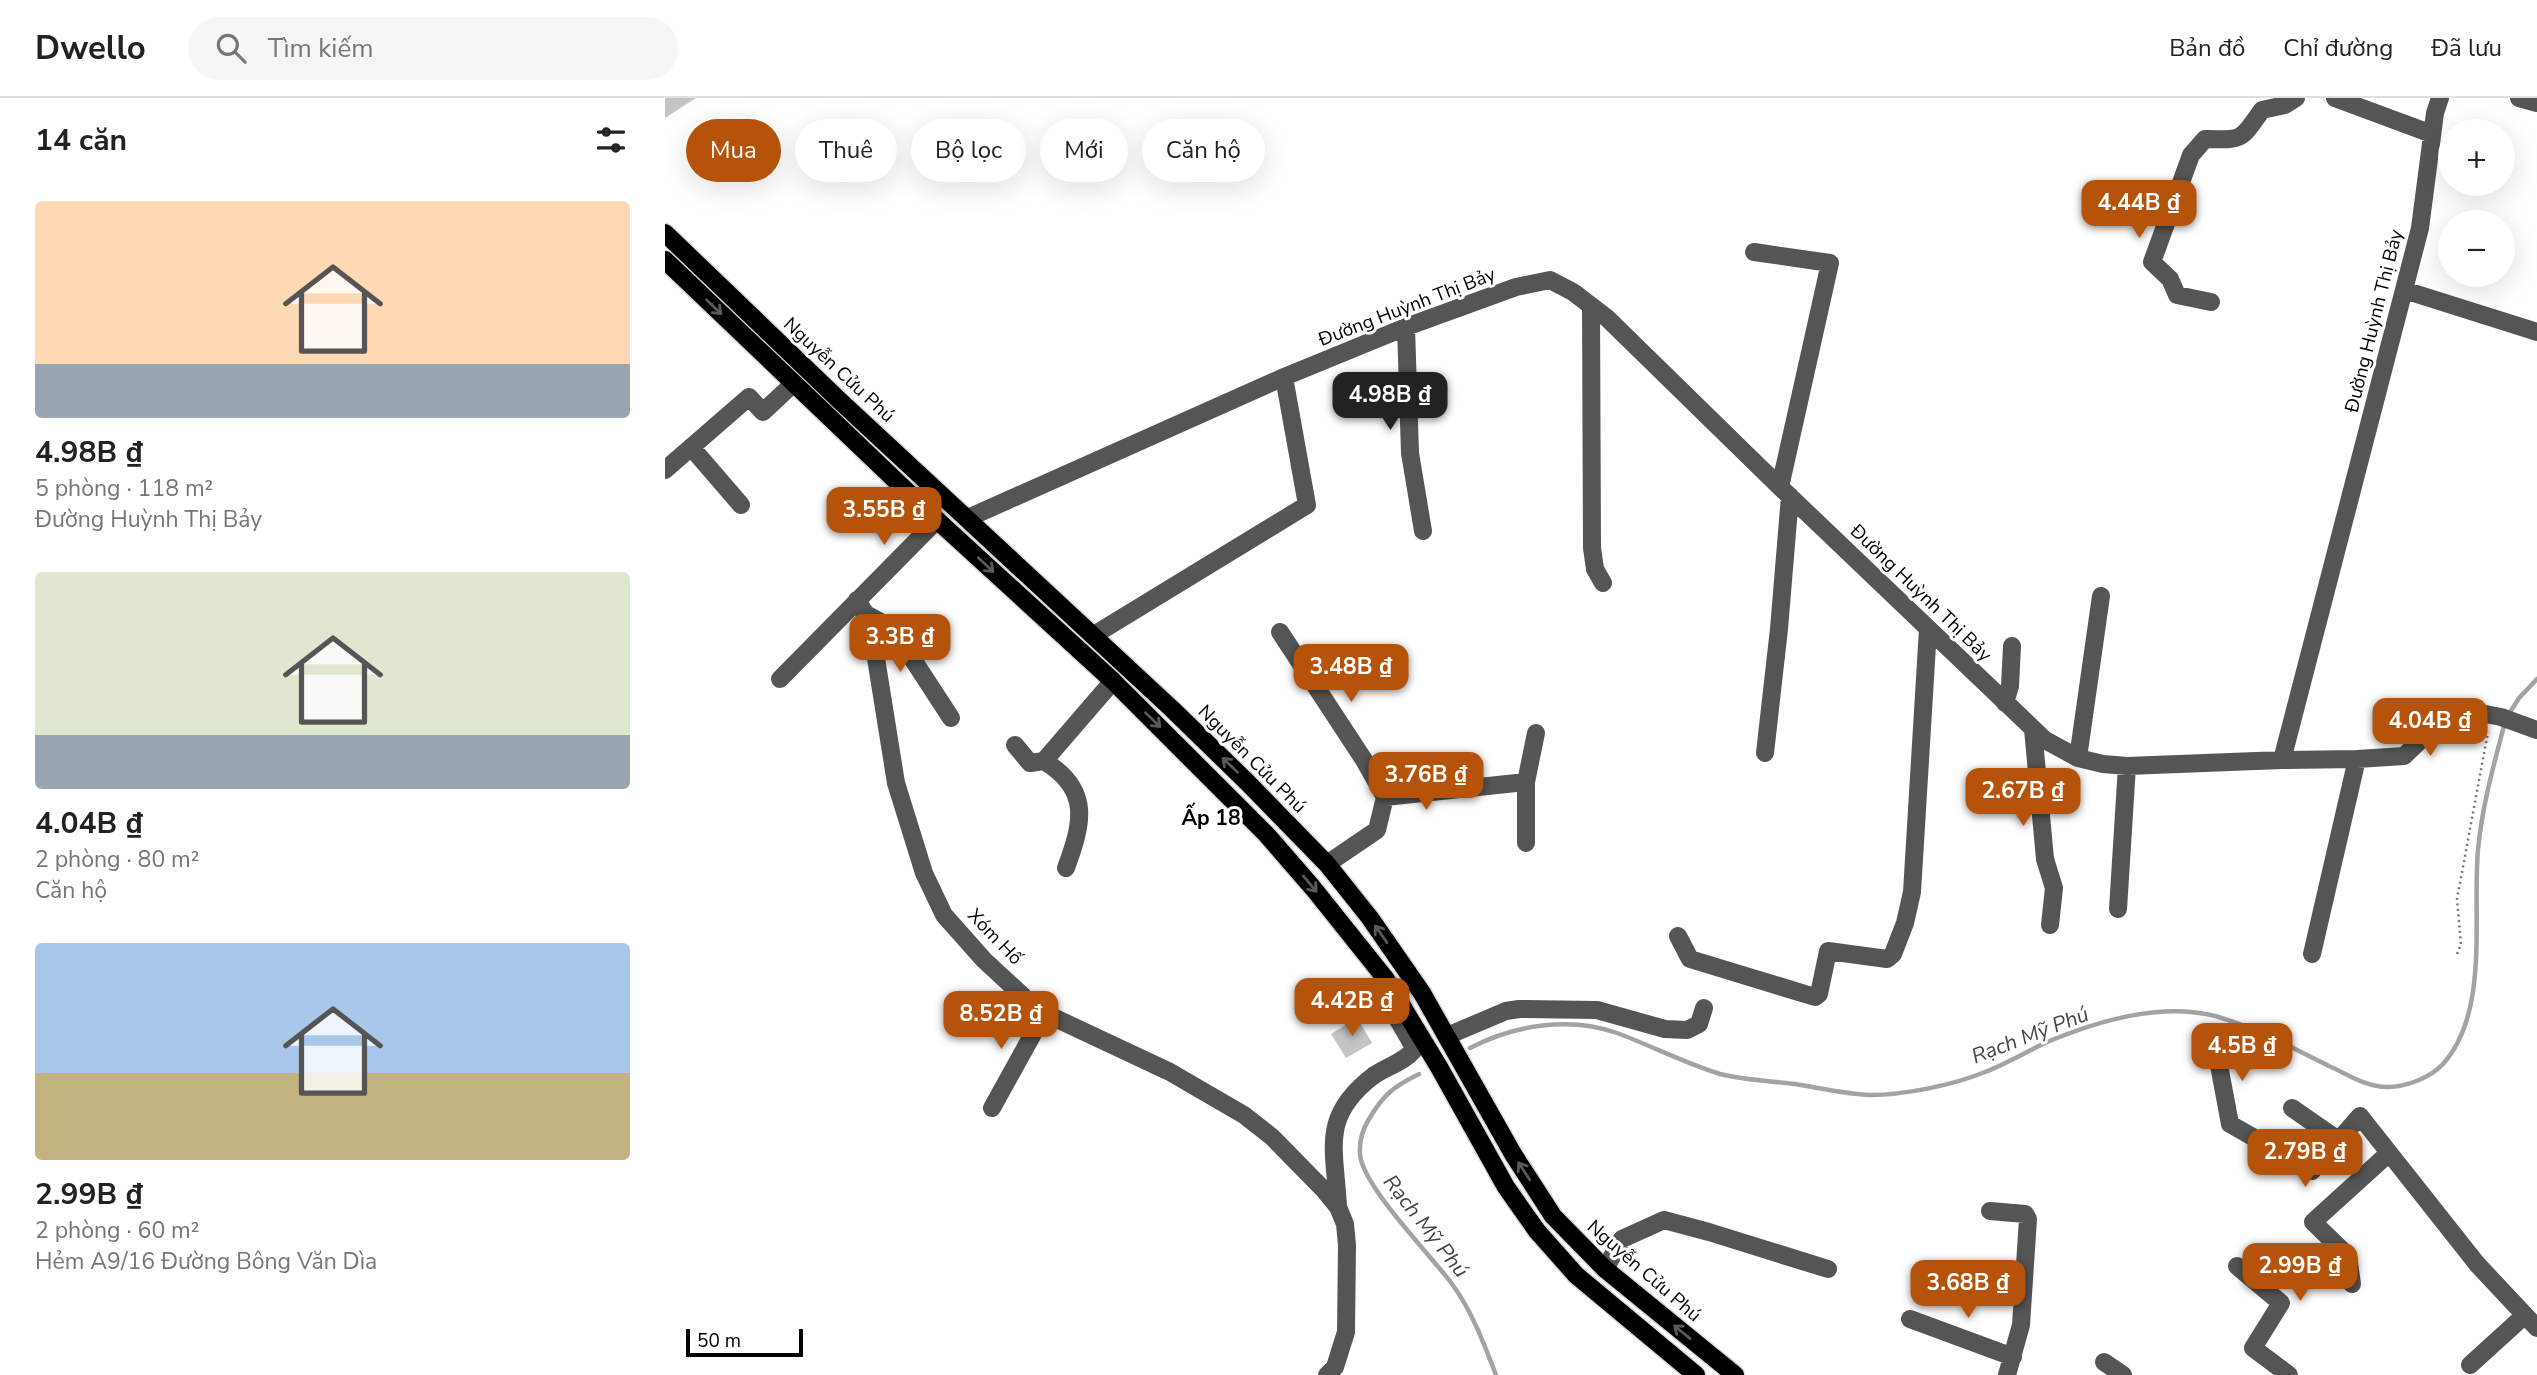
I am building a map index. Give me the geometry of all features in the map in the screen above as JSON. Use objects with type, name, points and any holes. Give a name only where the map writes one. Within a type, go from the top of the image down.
[{"type":"main road","name":"Nguyễn Cửu Phú","points":[[665,233],[840,401],[1094,635],[1247,782],[1327,864],[1370,918],[1415,982],[1513,1154],[1553,1216],[1605,1269],[1735,1375]]},
{"type":"main road","points":[[665,260],[937,520],[1113,681],[1268,835],[1385,978],[1439,1067],[1506,1187],[1537,1231],[1576,1275],[1688,1373]]},
{"type":"main road","points":[[937,520],[968,518]]},
{"type":"street","points":[[2211,302],[2177,295],[2170,279],[2152,262],[2191,156],[2205,139],[2235,140],[2246,132],[2262,110],[2285,105],[2296,98]]},
{"type":"street","points":[[2335,98],[2432,134]]},
{"type":"street","name":"Đường Huỳnh Thị Bảy","points":[[968,518],[1284,377],[1406,327],[1515,288],[1551,281],[1573,292],[1607,318],[2005,703],[2060,750],[2078,758],[2127,766],[2282,760],[2420,228],[2432,134],[2440,98]]},
{"type":"street","points":[[2519,98],[2537,103]]},
{"type":"street","points":[[1754,253],[1830,263],[1785,492],[1779,629],[1765,753]]},
{"type":"street","points":[[2403,290],[2537,332]]},
{"type":"street","points":[[1591,306],[1592,548],[1595,569],[1603,583]]},
{"type":"street","points":[[1406,327],[1410,453],[1423,531]]},
{"type":"street","points":[[1094,635],[1307,505],[1284,377]]},
{"type":"street","points":[[665,470],[749,397],[763,412],[793,384]]},
{"type":"street","points":[[691,447],[741,505]]},
{"type":"street","points":[[780,679],[860,607],[937,520]]},
{"type":"street","points":[[2078,758],[2101,596]]},
{"type":"street","points":[[860,607],[893,629],[951,718]]},
{"type":"street","name":"Xóm Hố","points":[[860,607],[870,621],[896,783],[925,873],[944,915],[984,960],[1044,1014],[1170,1072],[1244,1115],[1272,1137],[1338,1207],[1345,1224],[1347,1245],[1346,1332],[1335,1367],[1327,1375]]},
{"type":"street","points":[[1678,936],[1690,959],[1815,997],[1819,994],[1828,951],[1884,959],[1893,954],[1905,923],[1912,892],[1928,629]]},
{"type":"street","points":[[1280,632],[1364,760],[1385,797],[1377,830],[1327,864]]},
{"type":"street","points":[[2005,703],[2010,687],[2012,646]]},
{"type":"street","points":[[1015,745],[1030,764],[1044,761],[1113,681]]},
{"type":"street","points":[[2282,760],[2357,760],[2404,756],[2435,726],[2464,710],[2496,716],[2532,729]]},
{"type":"street","points":[[2033,729],[2045,859],[2054,888],[2050,925]]},
{"type":"street","points":[[1526,843],[1526,782],[1536,733]]},
{"type":"street","points":[[2312,954],[2357,760]]},
{"type":"street","points":[[1044,761],[1067,781],[1077,798],[1081,816],[1078,835],[1066,868]]},
{"type":"street","points":[[2118,909],[2127,766]]},
{"type":"street","points":[[1385,797],[1526,782]]},
{"type":"street","points":[[1338,1207],[1334,1139],[1341,1108],[1373,1077],[1412,1054],[1414,1050],[1383,994],[1385,978]]},
{"type":"street","points":[[1447,1036],[1506,1011],[1519,1009],[1597,1010],[1665,1029],[1689,1030],[1699,1024],[1704,1008]]},
{"type":"street","points":[[992,1108],[1044,1014]]},
{"type":"street","points":[[2216,1049],[2230,1124],[2312,1171],[2360,1115],[2477,1264],[2531,1322],[2470,1365]]},
{"type":"street","points":[[2292,1108],[2338,1140]]},
{"type":"street","points":[[2352,1284],[2348,1256],[2313,1222],[2389,1153]]},
{"type":"street","points":[[1990,1211],[2019,1212],[2025,1214],[2028,1219],[2021,1325],[2007,1375]]},
{"type":"street","points":[[1605,1269],[1622,1239],[1664,1220],[1828,1269]]},
{"type":"street","points":[[2237,1266],[2281,1303],[2253,1348],[2288,1375]]},
{"type":"street","points":[[1910,1319],[2013,1357]]},
{"type":"street","points":[[2104,1362],[2123,1375]]},
{"type":"path","points":[[2457,954],[2461,944],[2457,899],[2496,716]]},
{"type":"building","points":[[665,98],[696,98],[665,118]]},
{"type":"building","points":[[1357,1018],[1372,1043],[1346,1058],[1331,1034]]},
{"type":"waterway","name":"Rạch Mỹ Phú","points":[[2509,714],[2519,698],[2537,679]]},
{"type":"waterway","name":"Rạch Mỹ Phú","points":[[1470,1048],[1523,1029],[1561,1024],[1580,1025],[1617,1033],[1720,1074],[1884,1095],[1929,1088],[1972,1077],[2047,1042],[2087,1027],[2129,1016],[2173,1011],[2215,1016],[2244,1026],[2372,1085],[2394,1087],[2410,1083],[2431,1074],[2443,1064],[2458,1043],[2467,1018],[2476,962],[2480,834],[2505,722]]},
{"type":"waterway","name":"Rạch Mỹ Phú","points":[[1419,1074],[1396,1087],[1379,1103],[1363,1131],[1360,1154],[1364,1168],[1384,1202],[1442,1271],[1466,1305],[1496,1375]]},
{"type":"district","name":"Ấp 18","points":[[1211,818]]}]
